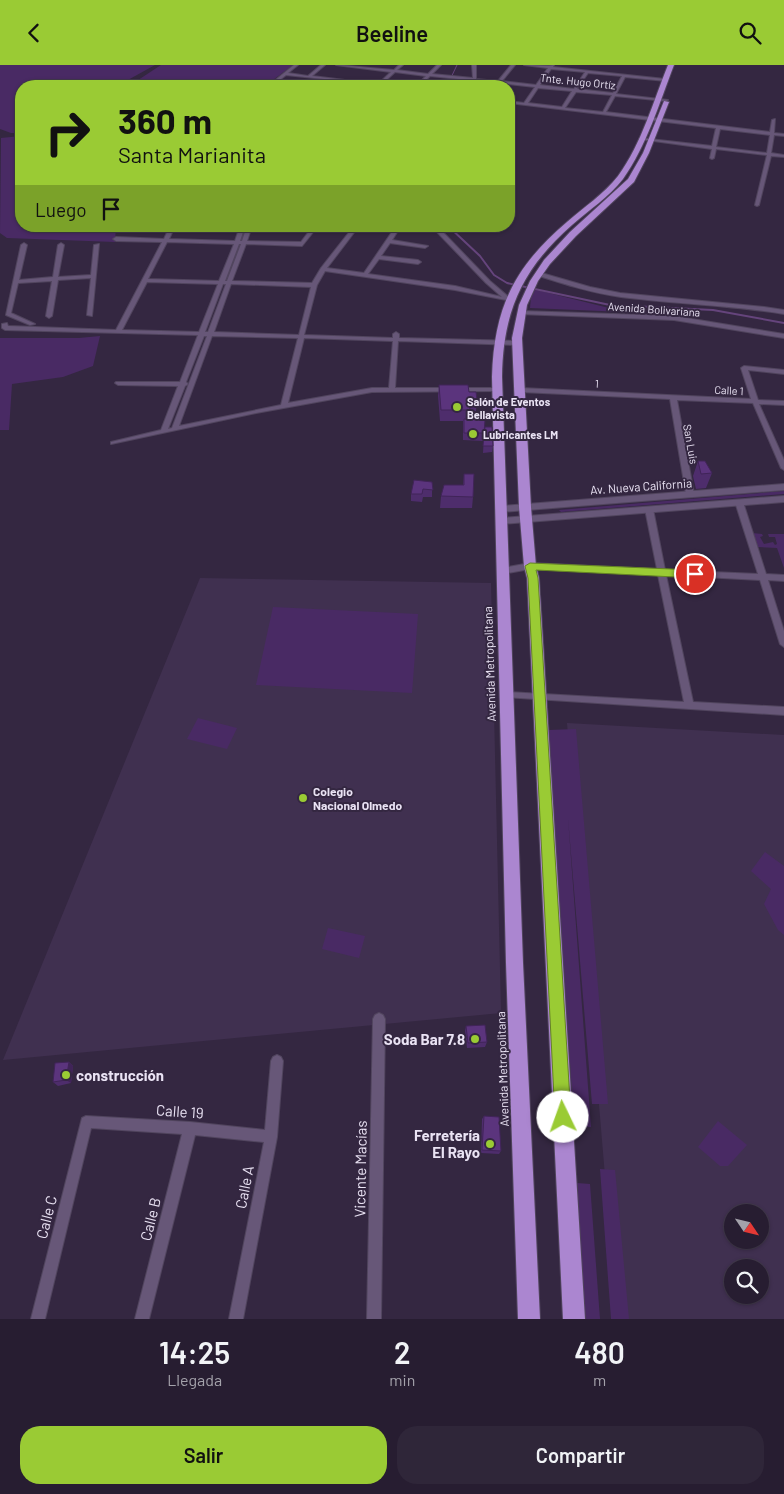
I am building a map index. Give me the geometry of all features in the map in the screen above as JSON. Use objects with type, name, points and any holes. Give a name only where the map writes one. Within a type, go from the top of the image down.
[{"type":"highway","name":"Avenida Metropolitana","points":[[529,1319],[520,1121],[502,571],[497,389],[499,339],[521,287],[552,240],[619,178],[642,139],[671,65]]},
{"type":"highway","points":[[574,1319],[533,578],[530,566],[525,513],[518,340],[522,311],[521,287],[573,234],[631,180],[652,140],[680,65]]},
{"type":"highway","points":[[594,202],[605,205]]},
{"type":"street","points":[[277,80],[296,65]]},
{"type":"street","points":[[309,77],[323,65]]},
{"type":"street","name":"Tnte. Hugo Ortíz","points":[[338,65],[492,80]]},
{"type":"street","points":[[384,80],[401,65]]},
{"type":"street","points":[[425,80],[439,65]]},
{"type":"street","points":[[474,65],[475,78]]},
{"type":"street","points":[[501,80],[513,65]]},
{"type":"street","points":[[526,65],[551,66],[587,72],[664,80]]},
{"type":"street","points":[[354,72],[361,66]]},
{"type":"street","points":[[525,104],[551,66]]},
{"type":"street","points":[[563,108],[587,72]]},
{"type":"street","points":[[285,74],[335,80]]},
{"type":"street","points":[[604,113],[624,76]]},
{"type":"street","points":[[345,80],[349,77]]},
{"type":"street","name":"Tnte. Hugo Ortíz","points":[[515,83],[666,100]]},
{"type":"street","points":[[515,103],[784,135]]},
{"type":"street","points":[[757,205],[769,154],[774,120]]},
{"type":"street","points":[[712,158],[718,128]]},
{"type":"street","points":[[642,139],[784,156]]},
{"type":"street","points":[[681,153],[684,144]]},
{"type":"street","points":[[120,328],[170,232]]},
{"type":"street","points":[[174,429],[210,330],[242,232]]},
{"type":"street","points":[[240,242],[246,232]]},
{"type":"street","points":[[116,239],[302,244],[311,232]]},
{"type":"street","points":[[284,405],[314,285],[323,269],[352,232]]},
{"type":"street","points":[[365,275],[395,232]]},
{"type":"street","points":[[439,232],[494,287],[594,290],[621,295],[721,303],[784,312]]},
{"type":"street","points":[[389,241],[425,246]]},
{"type":"street","points":[[24,245],[8,314],[32,325]]},
{"type":"street","points":[[49,316],[61,245]]},
{"type":"street","points":[[90,315],[97,245]]},
{"type":"street","points":[[378,257],[418,262]]},
{"type":"street","points":[[323,269],[455,288],[521,287]]},
{"type":"street","points":[[15,282],[93,276]]},
{"type":"street","points":[[144,281],[314,285]]},
{"type":"street","points":[[164,431],[202,330],[225,282]]},
{"type":"street","points":[[494,287],[521,287]]},
{"type":"street","name":"Avenida Bolivariana","points":[[522,311],[677,315],[784,332]]},
{"type":"street","name":"Avenida Bolivariana","points":[[522,311],[674,318],[784,336]]},
{"type":"street","points":[[120,328],[5,328],[5,325],[210,330],[518,340]]},
{"type":"street","points":[[392,389],[396,336]]},
{"type":"street","points":[[784,372],[744,368],[755,401],[784,468]]},
{"type":"street","points":[[118,383],[190,384]]},
{"type":"street","points":[[113,443],[284,405],[365,391],[392,389],[497,389]]},
{"type":"street","name":"1","points":[[520,390],[673,397]]},
{"type":"street","name":"Calle 1","points":[[673,397],[784,403]]},
{"type":"street","name":"San Luis","points":[[673,397],[690,494]]},
{"type":"street","name":"Av. Nueva California","points":[[501,515],[690,494],[784,487]]},
{"type":"street","name":"Av. Nueva California","points":[[525,513],[649,509],[784,499]]},
{"type":"street","points":[[739,502],[784,645]]},
{"type":"street","points":[[649,509],[689,706]]},
{"type":"street","points":[[502,571],[530,566],[784,578]]},
{"type":"street","points":[[506,695],[784,711]]},
{"type":"street","name":"Vicente Macías","points":[[374,1319],[379,1019]]},
{"type":"street","name":"Calle A","points":[[236,1319],[271,1137],[277,1061]]},
{"type":"street","name":"Calle 19","points":[[86,1122],[190,1128],[271,1137]]},
{"type":"street","name":"Calle C","points":[[38,1319],[86,1122]]},
{"type":"street","name":"Calle B","points":[[142,1319],[190,1128]]},
{"type":"shaded area","points":[[0,65],[155,65],[128,80],[15,80],[15,133],[0,129]]},
{"type":"shaded area","points":[[161,65],[293,65],[273,80],[138,80]]},
{"type":"shaded area","points":[[15,137],[15,232],[116,232],[115,242],[7,238],[0,233],[1,138]]},
{"type":"shaded area","points":[[535,290],[625,312],[530,308],[531,297]]},
{"type":"shaded area","points":[[100,336],[93,366],[63,377],[12,384],[9,430],[0,430],[0,338],[79,338]]},
{"type":"shaded area","points":[[784,491],[784,494],[561,512],[559,510]]},
{"type":"shaded area","points":[[752,533],[762,534],[763,536],[760,537],[764,544],[773,542],[775,545],[777,544],[775,537],[769,537],[768,534],[784,534],[784,568],[777,548],[757,547]]},
{"type":"shaded area","name":"Colegio Nacional Olmedo","points":[[200,578],[491,583],[501,1013],[3,1060]]},
{"type":"shaded area","points":[[273,607],[418,614],[412,693],[256,685]]},
{"type":"shaded area","points":[[198,718],[237,728],[227,749],[187,739]]},
{"type":"shaded area","points":[[567,723],[784,735],[784,1319],[617,1319]]},
{"type":"shaded area","points":[[576,729],[608,1104],[592,1104],[568,818],[591,1127],[574,1126],[549,730]]},
{"type":"shaded area","points":[[765,852],[784,866],[784,935],[778,930],[764,904],[771,889],[751,871]]},
{"type":"shaded area","points":[[328,928],[365,936],[359,958],[322,949]]},
{"type":"shaded area","points":[[718,1121],[747,1145],[728,1166],[720,1166],[698,1147]]},
{"type":"shaded area","points":[[600,1169],[615,1170],[629,1319],[611,1319]]},
{"type":"shaded area","points":[[577,1183],[590,1184],[600,1319],[585,1319]]},
{"type":"building","points":[[439,385],[468,385],[469,392],[476,392],[477,400],[469,400],[470,410],[441,410]]},
{"type":"building","points":[[464,419],[485,420],[484,433],[464,433]]},
{"type":"building","points":[[485,427],[492,427],[493,446],[483,446]]},
{"type":"building","points":[[698,461],[705,461],[712,473],[701,474]]},
{"type":"building","points":[[464,474],[474,474],[473,497],[441,496],[444,485],[464,485]]},
{"type":"building","points":[[414,480],[432,482],[433,490],[423,489],[422,494],[411,494]]},
{"type":"building","name":"Soda Bar 7.8","points":[[485,1025],[487,1042],[468,1043],[466,1026]]},
{"type":"building","points":[[69,1062],[66,1080],[53,1082],[55,1063]]},
{"type":"building","name":"Ferretería El Rayo","points":[[484,1116],[499,1117],[501,1151],[482,1150]]},
{"type":"waterway","points":[[450,80],[457,65]]},
{"type":"waterway","points":[[454,232],[480,256],[494,275],[507,283],[610,305],[713,310],[784,323]]},
{"type":"place","name":"Salón de Eventos Bellavista","points":[[457,407]]},
{"type":"place","name":"Lubricantes LM","points":[[473,434]]},
{"type":"place","name":"Colegio Nacional Olmedo","points":[[303,798]]},
{"type":"place","name":"Soda Bar 7.8","points":[[475,1039]]},
{"type":"place","name":"construcción","points":[[66,1075]]},
{"type":"place","name":"Ferretería El Rayo","points":[[490,1144]]},
{"type":"route","points":[[563,1117],[533,578],[530,566],[695,574]]}]
